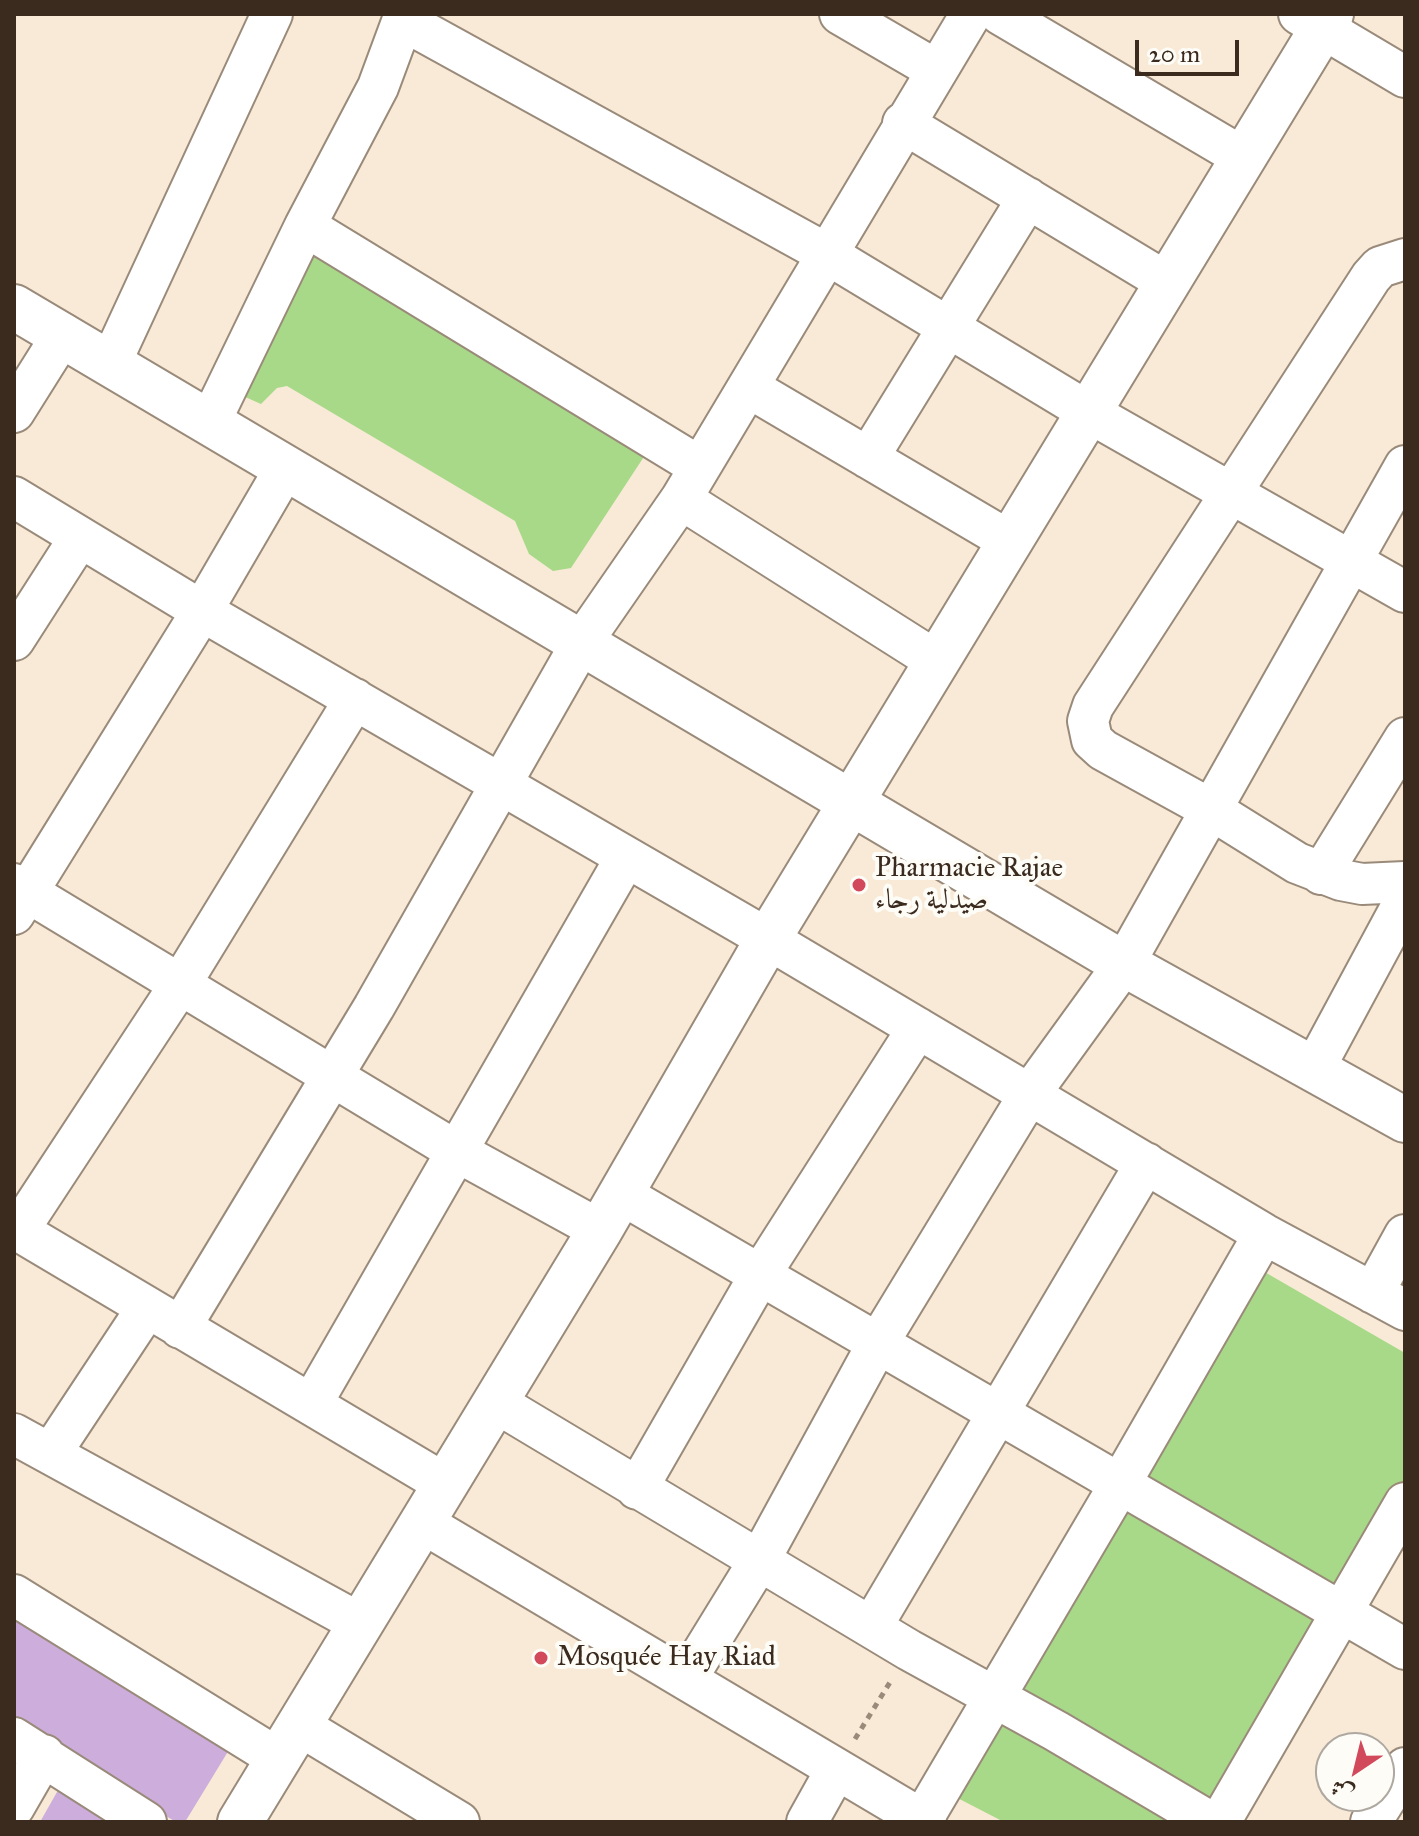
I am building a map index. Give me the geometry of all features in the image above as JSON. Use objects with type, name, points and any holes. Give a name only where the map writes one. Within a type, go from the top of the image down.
[{"type":"street","points":[[111,362],[272,14]]},
{"type":"street","points":[[840,14],[936,70]]},
{"type":"street","points":[[51,1453],[163,1318],[333,1074],[582,642],[690,483],[971,14]]},
{"type":"street","points":[[1000,14],[1244,158]]},
{"type":"street","points":[[210,422],[305,226],[378,87],[404,17],[827,254],[1090,413],[1405,592]]},
{"type":"street","points":[[240,1822],[610,1212],[768,939],[1244,158],[1317,19],[1405,77]]},
{"type":"street","points":[[903,123],[1168,283]]},
{"type":"street","points":[[868,458],[1028,198]]},
{"type":"street","points":[[305,226],[690,483],[938,662]]},
{"type":"street","points":[[1405,259],[1380,267],[1371,277],[1093,706],[1088,721],[1092,740],[1103,750],[1321,874],[1362,884],[1405,882]]},
{"type":"street","points":[[14,307],[1124,964],[1405,1120]]},
{"type":"street","points":[[14,412],[63,334]]},
{"type":"street","points":[[748,387],[1011,542]]},
{"type":"street","points":[[687,1678],[759,1561],[878,1343],[1029,1095],[1124,964],[1405,466]]},
{"type":"street","points":[[286,467],[202,611],[18,897],[181,983],[456,1151],[760,1275],[1405,1649]]},
{"type":"street","points":[[14,497],[202,611],[625,859],[768,939],[1264,1234],[1389,1302],[1405,1235]]},
{"type":"street","points":[[14,640],[80,537]]},
{"type":"street","points":[[355,699],[181,983],[16,1230],[445,1484]]},
{"type":"street","points":[[1321,874],[1405,738]]},
{"type":"street","points":[[312,1403],[625,859]]},
{"type":"street","points":[[1314,1069],[1405,900]]},
{"type":"street","points":[[637,1489],[760,1275],[918,1028]]},
{"type":"street","points":[[872,1626],[1146,1163]]},
{"type":"street","points":[[421,1522],[924,1821],[1264,1234]]},
{"type":"street","points":[[495,1402],[909,1650],[1210,1822]]},
{"type":"street","points":[[14,1434],[361,1624]]},
{"type":"street","points":[[1220,1822],[1405,1503]]},
{"type":"street","points":[[14,1595],[290,1742],[450,1819]]},
{"type":"street","points":[[14,1807],[29,1747],[146,1822]]},
{"type":"street","points":[[1371,1822],[1405,1768]]},
{"type":"street","points":[[807,1822],[836,1770]]},
{"type":"path","points":[[836,1770],[909,1650]]},
{"type":"green space","points":[[318,244],[649,449],[571,568],[553,571],[529,554],[515,521],[287,386],[277,388],[261,404],[243,396]]},
{"type":"green space","points":[[1249,1263],[1405,1353],[1405,1484],[1203,1822],[1004,1822],[942,1790]]},
{"type":"building","points":[[14,1613],[232,1745],[185,1822],[176,1822],[14,1724]]},
{"type":"building","points":[[61,1785],[126,1822],[40,1822]]},
{"type":"place","name":"Pharmacie Rajae صيدلية رجاء","points":[[859,885]]},
{"type":"place","name":"Mosquée Hay Riad","points":[[541,1658]]}]
